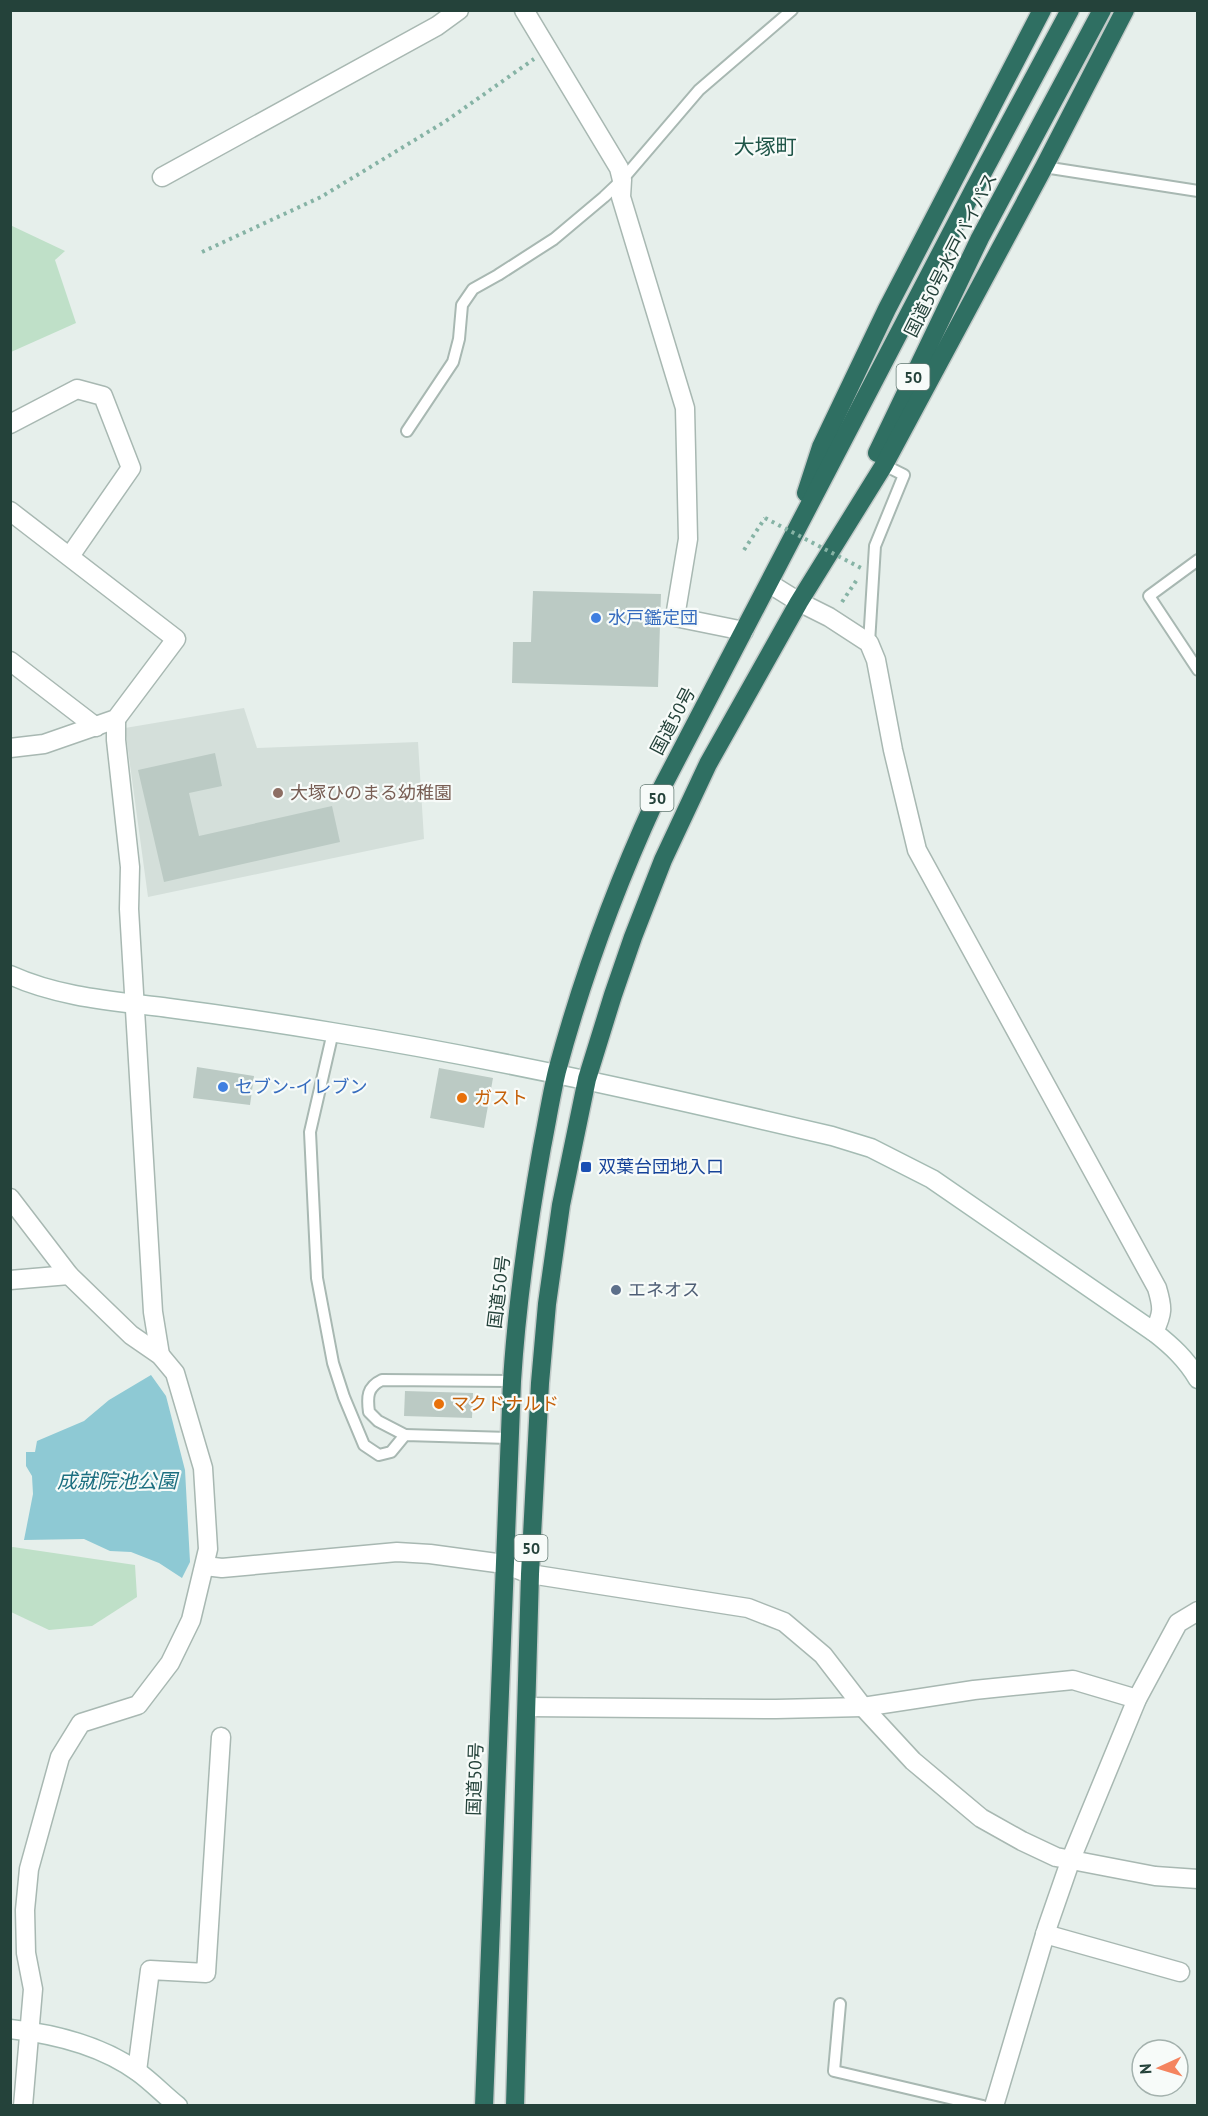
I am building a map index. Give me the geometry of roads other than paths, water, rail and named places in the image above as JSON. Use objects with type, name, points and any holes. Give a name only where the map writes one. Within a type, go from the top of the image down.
[{"type":"highway","points":[[792,538],[821,447],[887,309],[1042,10]]},
{"type":"highway","name":"国道50号水戸バイパス","points":[[792,538],[1070,10]]},
{"type":"highway","name":"国道50号水戸バイパス","points":[[828,555],[980,237],[1102,10]]},
{"type":"highway","points":[[828,555],[884,465],[1044,167],[1125,10]]},
{"type":"highway","name":"国道50号","points":[[484,2106],[509,1438],[517,1305],[528,1227],[556,1073],[581,988],[634,847],[679,754],[770,584],[792,538]]},
{"type":"highway","name":"50","points":[[515,2106],[530,1574],[538,1407],[547,1304],[561,1204],[587,1079],[613,995],[663,860],[708,764],[828,555]]},
{"type":"street","points":[[162,177],[437,26],[459,10]]},
{"type":"street","points":[[524,10],[619,168],[622,180],[621,197],[685,408],[688,539],[675,617],[744,631]]},
{"type":"street","points":[[10,424],[77,389],[103,396],[131,468],[70,556]]},
{"type":"street","points":[[10,511],[176,639],[116,719],[44,744],[10,748]]},
{"type":"street","points":[[770,584],[829,617],[869,643],[876,660],[893,750],[917,850],[1157,1288],[1163,1306],[1154,1332]]},
{"type":"street","points":[[10,661],[96,727]]},
{"type":"street","points":[[116,719],[116,740],[130,867],[129,909],[153,1312],[160,1355]]},
{"type":"street","points":[[16,981],[86,998],[333,1032],[587,1079],[832,1136],[871,1148],[932,1179],[1154,1332],[1174,1347],[1195,1369]]},
{"type":"street","points":[[10,1198],[69,1275],[131,1335],[160,1355],[176,1373],[203,1468],[208,1549],[191,1620],[170,1663],[138,1705],[81,1723],[60,1757],[28,1869],[26,1953],[33,1989],[20,2030],[22,2106]]},
{"type":"street","points":[[10,1280],[69,1275]]},
{"type":"street","points":[[205,1566],[222,1568],[397,1552],[430,1554],[504,1564],[530,1574],[748,1608],[784,1622],[823,1655],[863,1707],[913,1761],[981,1818],[1056,1857],[1155,1876],[1197,1879]]},
{"type":"street","points":[[994,2106],[1045,1934],[1071,1859],[1137,1699],[1178,1623],[1197,1611]]},
{"type":"street","points":[[527,1707],[863,1707],[974,1690],[1073,1680],[1137,1699]]},
{"type":"street","points":[[137,2071],[150,1970],[206,1973],[221,1737]]},
{"type":"street","points":[[1045,1934],[1180,1972]]},
{"type":"street","points":[[20,2030],[61,2037],[98,2050],[137,2071],[178,2106]]},
{"type":"lane","points":[[407,431],[453,362],[459,339],[462,305],[473,289],[554,239],[622,180],[699,90],[792,10]]},
{"type":"lane","points":[[1044,167],[1197,190]]},
{"type":"lane","points":[[869,643],[875,546],[904,475],[884,465]]},
{"type":"lane","points":[[1197,560],[1149,596],[1197,670]]},
{"type":"lane","points":[[333,1032],[310,1132],[317,1278],[333,1363],[364,1445],[379,1455],[391,1452],[405,1436]]},
{"type":"lane","points":[[509,1438],[405,1436],[378,1421],[369,1412],[368,1391],[373,1384],[382,1380],[512,1381]]},
{"type":"lane","points":[[840,2004],[834,2071],[983,2106]]},
{"type":"water","name":"成就院池公園","points":[[151,1375],[166,1396],[185,1470],[190,1562],[182,1578],[159,1563],[131,1552],[110,1551],[84,1539],[24,1540],[33,1494],[32,1476],[26,1466],[26,1452],[35,1452],[37,1441],[84,1421],[109,1400]]},
{"type":"place","name":"水戸鑑定団","points":[[596,618]]},
{"type":"place","name":"大塚ひのまる幼稚園","points":[[278,793]]},
{"type":"place","name":"セブン-イレブン","points":[[223,1087]]},
{"type":"place","name":"ガスト","points":[[462,1098]]},
{"type":"place","name":"双葉台団地入口","points":[[586,1167]]},
{"type":"place","name":"エネオス","points":[[616,1290]]},
{"type":"place","name":"マクドナルド","points":[[439,1404]]},
{"type":"district","name":"大塚町","points":[[765,147]]}]
